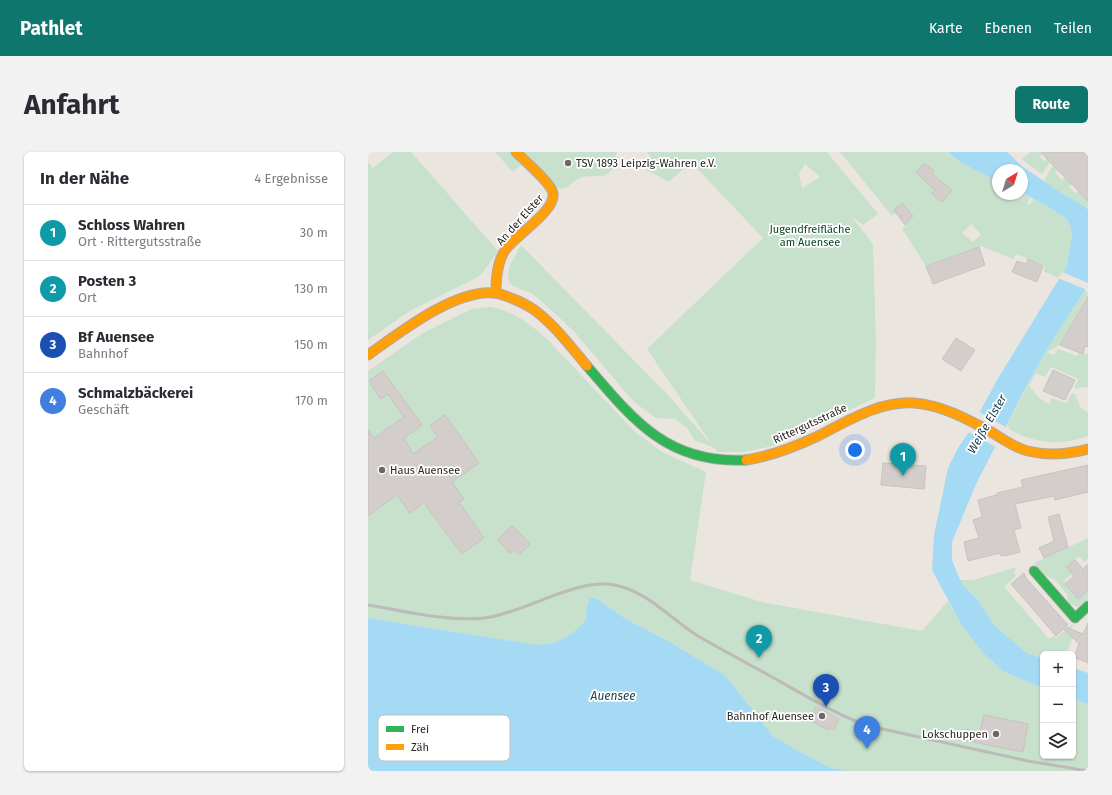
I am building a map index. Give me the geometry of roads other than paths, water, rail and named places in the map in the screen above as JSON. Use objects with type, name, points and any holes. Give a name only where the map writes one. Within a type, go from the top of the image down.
[{"type":"main road","name":"An der Elster","points":[[496,293],[496,273],[506,249],[547,209],[554,198],[554,194],[548,184],[516,152]]},
{"type":"main road","points":[[368,355],[416,323],[450,304],[476,294],[496,293]]},
{"type":"main road","name":"Rittergutsstraße","points":[[496,293],[532,309],[570,346],[628,413],[642,426],[673,447],[689,454],[728,462],[750,460],[772,455],[800,444],[860,414],[896,404],[914,403],[950,411],[970,420],[1017,447],[1037,453],[1071,452],[1088,449]]},
{"type":"main road","points":[[1034,571],[1075,618],[1088,606]]},
{"type":"water","points":[[947,152],[1007,152],[1020,164],[992,164],[992,179],[960,162]]},
{"type":"water","name":"Weiße Elster","points":[[1028,170],[1055,189],[1087,208],[1088,285],[1046,351],[1022,395],[977,482],[952,542],[952,560],[960,580],[979,601],[994,625],[1028,654],[1040,657],[1040,687],[1004,672],[982,652],[961,624],[932,570],[934,535],[948,468],[997,380],[1067,266],[1072,235],[1070,225],[1066,218],[1028,196]]},
{"type":"water","name":"Auensee","points":[[590,598],[596,598],[626,619],[670,642],[726,676],[773,736],[831,768],[847,771],[368,771],[368,618],[537,645],[557,642],[571,634],[586,620],[586,611]]},
{"type":"water","points":[[1076,669],[1088,673],[1088,704],[1076,700]]},
{"type":"railway","points":[[368,605],[441,617],[471,619],[485,618],[501,615],[570,590],[604,584],[619,586],[641,595],[698,636],[843,716],[869,726],[1028,761],[1088,771]]},
{"type":"place","name":"TSV 1893 Leipzig-Wahren e.V.","points":[[568,163]]},
{"type":"place","name":"Haus Auensee","points":[[382,470]]},
{"type":"place","name":"Schloss Wahren","points":[[903,476]]},
{"type":"place","name":"Posten 3","points":[[759,658]]},
{"type":"place","name":"Bf Auensee","points":[[826,707]]},
{"type":"place","name":"Bahnhof Auensee","points":[[822,716]]},
{"type":"place","name":"Lokschuppen","points":[[996,734]]},
{"type":"place","name":"Schmalzbäckerei","points":[[867,749]]},
{"type":"park label","name":"Jugendfreifläche am Auensee","points":[[810,235]]}]
